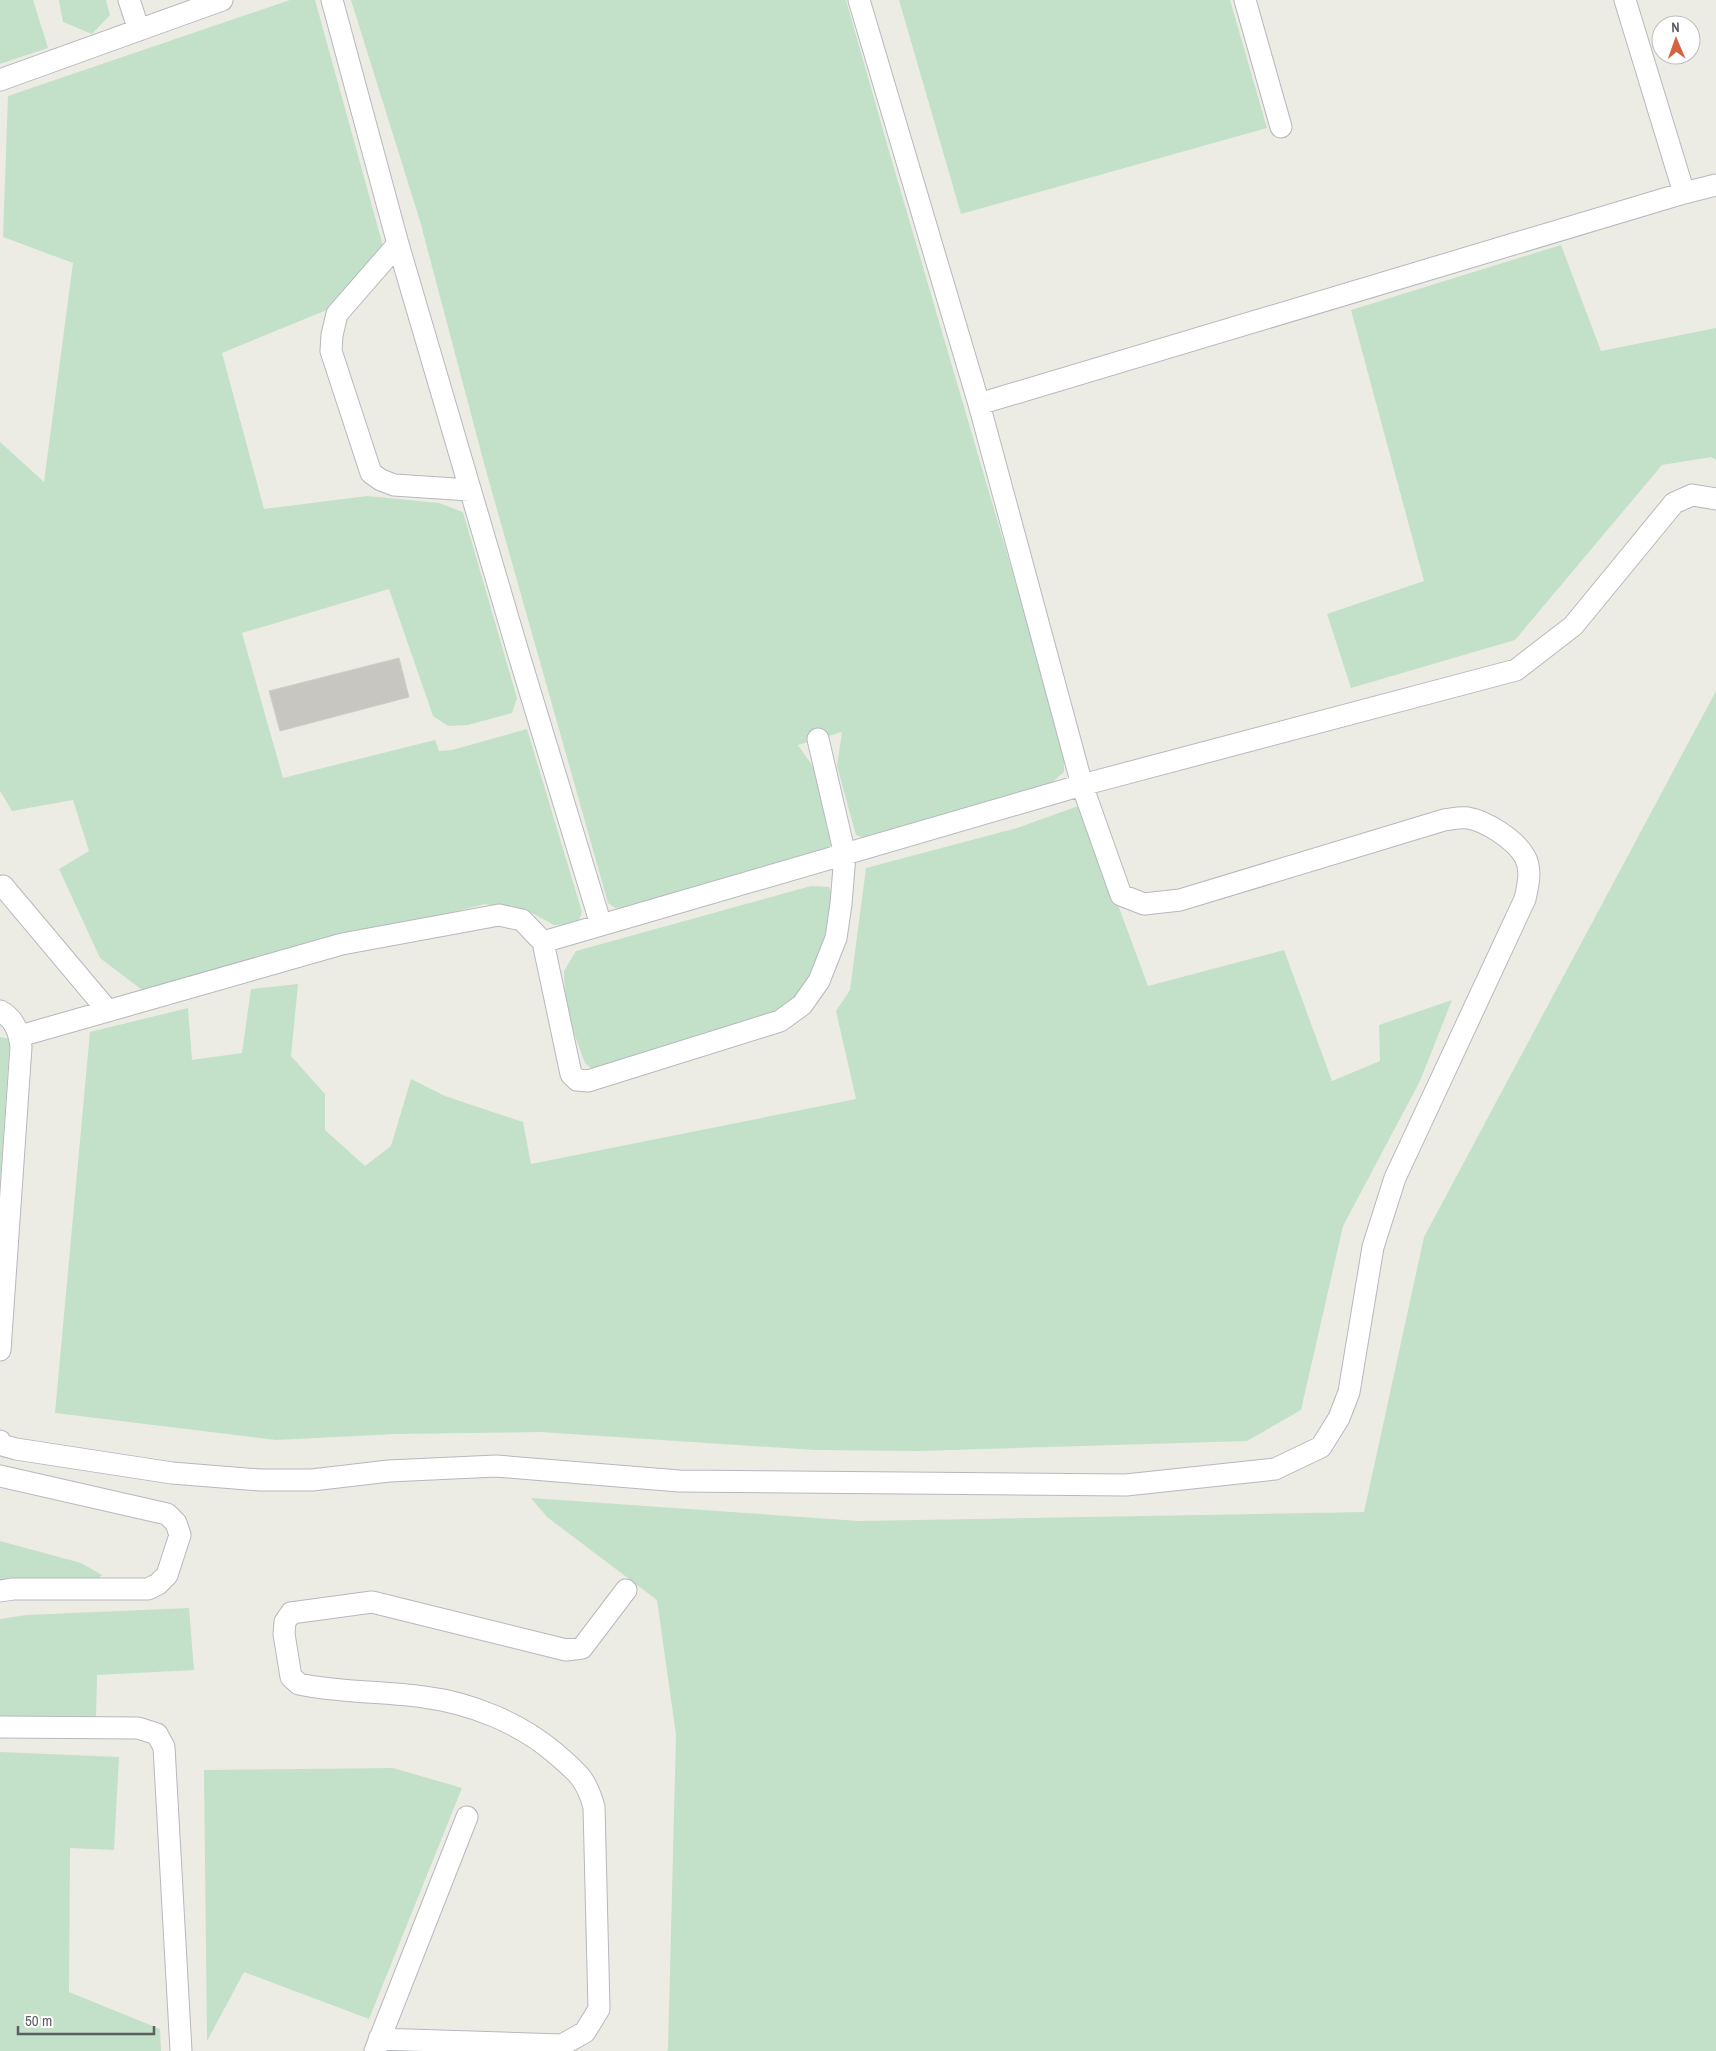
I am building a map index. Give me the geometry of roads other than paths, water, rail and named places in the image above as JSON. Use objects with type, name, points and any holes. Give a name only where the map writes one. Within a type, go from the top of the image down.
[{"type":"street","points":[[128,0],[139,30]]},
{"type":"street","points":[[0,80],[222,0]]},
{"type":"street","points":[[332,0],[398,244],[601,925]]},
{"type":"street","points":[[0,1441],[2,1445],[16,1449],[172,1473],[260,1480],[312,1480],[389,1471],[496,1466],[679,1480],[1126,1486],[1275,1469],[1321,1447],[1339,1418],[1348,1392],[1373,1247],[1395,1178],[1525,899],[1530,878],[1525,857],[1509,840],[1484,822],[1466,817],[1444,820],[1180,900],[1144,904],[1121,895],[1082,785],[979,404],[860,0]]},
{"type":"street","points":[[1245,0],[1281,127]]},
{"type":"street","points":[[1625,0],[1684,193]]},
{"type":"street","points":[[979,404],[1716,185]]},
{"type":"street","points":[[398,244],[337,314],[332,335],[331,351],[371,473],[381,480],[394,485],[470,490]]},
{"type":"street","points":[[543,942],[1082,785],[1516,670],[1573,626],[1674,503],[1692,495],[1716,499]]},
{"type":"street","points":[[20,1036],[342,944],[499,915],[522,920],[543,942],[571,1074],[577,1080],[588,1081],[780,1021],[802,1005],[820,981],[836,938],[841,904],[845,855],[818,739]]},
{"type":"street","points":[[3,886],[108,1011]]},
{"type":"street","points":[[0,1011],[12,1020],[20,1036],[21,1047],[0,1350]]},
{"type":"street","points":[[0,1476],[167,1514],[176,1523],[180,1534],[167,1575],[158,1584],[148,1588],[13,1589],[0,1591]]},
{"type":"street","points":[[467,1817],[377,2045],[562,2045],[585,2032],[599,2009],[594,1807],[589,1788],[580,1775],[538,1738],[476,1708],[426,1697],[299,1684],[291,1677],[284,1634],[285,1622],[291,1613],[372,1602],[566,1650],[575,1650],[582,1648],[626,1590]]},
{"type":"street","points":[[0,1727],[138,1728],[157,1734],[164,1747],[181,2051]]}]
